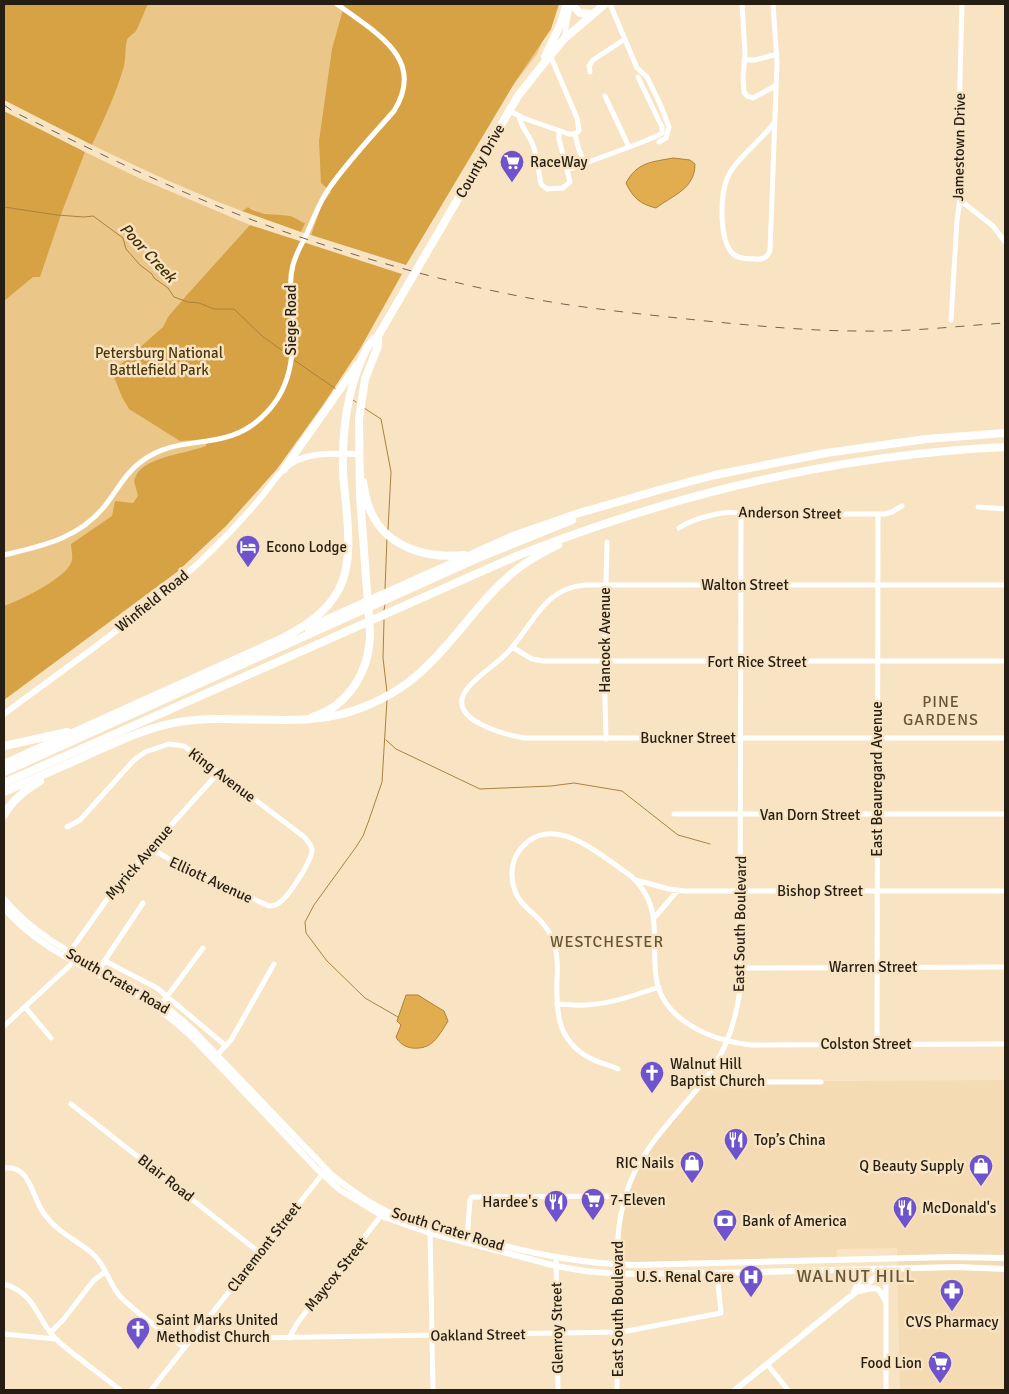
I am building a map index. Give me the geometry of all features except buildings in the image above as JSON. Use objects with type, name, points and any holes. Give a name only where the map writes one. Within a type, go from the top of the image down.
[{"type":"highway","points":[[541,66],[561,23],[565,8],[570,4],[580,13],[591,14]]},
{"type":"highway","name":"County Drive","points":[[287,636],[311,622],[327,607],[340,588],[344,576],[348,551],[343,454],[344,434],[348,402],[371,340],[378,336],[522,90],[564,39],[605,4]]},
{"type":"highway","name":"County Drive","points":[[359,464],[360,404],[365,379],[378,346],[378,336]]},
{"type":"highway","points":[[284,469],[362,360]]},
{"type":"highway","points":[[4,772],[471,555],[531,529],[576,514],[715,475],[793,459],[888,443],[1005,433]]},
{"type":"highway","points":[[4,783],[519,555],[593,528],[682,500],[764,478],[818,467],[894,456],[1005,446]]},
{"type":"highway","points":[[359,464],[371,513],[380,527],[394,540],[412,550],[431,556],[471,555]]},
{"type":"highway","points":[[301,720],[326,711],[342,700],[359,680],[367,660],[370,632],[359,464]]},
{"type":"highway","points":[[379,599],[506,546],[618,503]]},
{"type":"highway","points":[[4,792],[132,735],[179,722],[211,719],[301,720],[326,718],[353,711],[380,700],[427,667],[487,598],[516,570],[541,553],[593,528]]},
{"type":"highway","points":[[4,764],[287,636],[360,608]]},
{"type":"highway","points":[[4,746],[84,728]]},
{"type":"highway","points":[[4,815],[16,798],[27,788],[74,761]]},
{"type":"main road","points":[[284,469],[296,460],[308,456],[359,454]]},
{"type":"main road","name":"Winfield Road","points":[[4,714],[149,605],[181,578],[232,530],[258,502],[284,469]]},
{"type":"main road","name":"South Crater Road","points":[[4,899],[36,931],[67,955]]},
{"type":"main road","name":"South Crater Road","points":[[4,908],[38,940],[160,1006],[354,1200],[430,1230],[585,1271],[617,1274],[957,1267],[1005,1269]]},
{"type":"main road","name":"South Crater Road","points":[[76,960],[99,969],[185,1022],[324,1172]]},
{"type":"main road","points":[[736,1390],[886,1269],[886,1258]]},
{"type":"main road","name":"South Crater Road","points":[[556,1262],[617,1265],[886,1258],[1005,1258]]},
{"type":"main road","points":[[849,1269],[860,1278],[854,1293]]},
{"type":"main road","points":[[854,1293],[875,1288],[881,1292],[885,1300]]},
{"type":"street","name":"Siege Road","points":[[4,555],[49,544],[78,531],[102,509],[130,470],[150,455],[172,446],[212,442],[234,436],[250,427],[266,414],[283,390],[290,371],[294,339],[290,283],[293,265],[299,249],[330,187],[394,112],[401,100],[405,83],[401,61],[390,46],[337,4]]},
{"type":"street","points":[[564,39],[570,4]]},
{"type":"street","points":[[610,4],[637,68],[647,76],[669,127],[666,138],[659,142]]},
{"type":"street","points":[[742,4],[744,92],[747,96],[753,98],[775,86]]},
{"type":"street","points":[[773,4],[777,54],[770,251],[767,257],[762,259],[739,258],[732,253],[724,236],[725,186],[734,167],[774,124]]},
{"type":"street","name":"Jamestown Drive","points":[[951,320],[960,200],[957,192],[962,4]]},
{"type":"street","points":[[590,72],[589,66],[593,60],[625,38]]},
{"type":"street","points":[[744,60],[755,60],[777,54]]},
{"type":"street","points":[[550,55],[577,118],[580,128],[575,134]]},
{"type":"street","points":[[567,170],[658,136],[662,130],[638,77]]},
{"type":"street","points":[[605,96],[629,147]]},
{"type":"street","points":[[510,111],[559,131],[575,134]]},
{"type":"street","points":[[519,116],[521,124],[536,151],[540,183],[543,187],[552,190],[567,186],[570,182],[559,139],[559,131]]},
{"type":"street","points":[[575,134],[585,164]]},
{"type":"street","points":[[960,200],[993,226],[1005,242]]},
{"type":"street","name":"Anderson Street","points":[[679,528],[686,524],[733,511],[741,514],[878,514],[892,512],[902,506]]},
{"type":"street","points":[[978,507],[1005,509]]},
{"type":"street","name":"East South Boulevard","points":[[617,1390],[617,1265],[620,1216],[625,1196],[637,1166],[649,1147],[704,1082],[728,1041],[738,1006],[741,968],[741,514]]},
{"type":"street","name":"East Beauregard Avenue","points":[[878,514],[878,1044]]},
{"type":"street","name":"Hancock Avenue","points":[[606,738],[604,662],[607,542]]},
{"type":"street","name":"Walton Street","points":[[512,648],[544,605],[564,589],[577,586],[1005,585]]},
{"type":"street","name":"Fort Rice Street","points":[[512,648],[532,659],[543,661],[1005,661]]},
{"type":"street","name":"Buckner Street","points":[[512,648],[464,692],[462,705],[466,715],[473,720],[516,736],[606,738],[1005,738]]},
{"type":"street","name":"King Avenue","points":[[67,827],[80,820],[134,760],[145,752],[169,744],[184,746],[308,840],[312,849],[309,861],[286,897],[274,906]]},
{"type":"street","name":"Myrick Avenue","points":[[67,955],[112,891],[219,772]]},
{"type":"street","name":"Van Dorn Street","points":[[674,814],[1005,814]]},
{"type":"street","points":[[618,1069],[591,1058],[573,1045],[567,1038],[560,1024],[557,1004],[555,944],[544,922],[520,900],[512,884],[512,871],[515,857],[524,845],[537,836],[548,833],[568,836],[636,880]]},
{"type":"street","name":"Elliott Avenue","points":[[150,848],[183,867],[265,905],[274,906]]},
{"type":"street","name":"Bishop Street","points":[[636,880],[678,890],[1005,891]]},
{"type":"street","name":"Colston Street","points":[[636,880],[647,895],[654,918],[656,978],[659,987],[670,1008],[683,1020],[702,1031],[728,1041],[752,1045],[1005,1044]]},
{"type":"street","points":[[654,918],[678,890]]},
{"type":"street","points":[[99,969],[143,903]]},
{"type":"street","points":[[160,1006],[203,948]]},
{"type":"street","points":[[4,1026],[76,960]]},
{"type":"street","points":[[105,961],[143,980],[167,996],[226,1046]]},
{"type":"street","points":[[217,1055],[226,1046],[274,964]]},
{"type":"street","name":"Warren Street","points":[[741,968],[1005,967]]},
{"type":"street","points":[[557,1004],[585,1006],[634,996],[659,987]]},
{"type":"street","points":[[25,1007],[51,1038]]},
{"type":"street","points":[[704,1082],[821,1082]]},
{"type":"street","name":"Blair Road","points":[[72,1104],[260,1253]]},
{"type":"street","points":[[4,1168],[18,1170],[26,1175],[44,1214],[55,1226],[92,1254],[125,1301],[184,1348]]},
{"type":"street","name":"Claremont Street","points":[[151,1390],[324,1172]]},
{"type":"street","points":[[468,1240],[470,1199],[475,1196],[625,1196]]},
{"type":"street","name":"Maycox Street","points":[[288,1338],[298,1322],[384,1213]]},
{"type":"street","points":[[430,1230],[433,1390]]},
{"type":"street","name":"Glenroy Street","points":[[556,1262],[558,1390]]},
{"type":"street","points":[[886,1269],[886,1390]]},
{"type":"street","points":[[51,1332],[63,1320],[94,1280],[105,1272]]},
{"type":"street","name":"Oakland Street","points":[[192,1338],[558,1334],[638,1330],[722,1313],[717,1273]]},
{"type":"street","points":[[4,1284],[14,1288],[27,1298],[56,1339],[120,1390]]},
{"type":"street","points":[[4,1334],[56,1339]]},
{"type":"street","points":[[767,1364],[788,1390]]},
{"type":"shaded area","points":[[673,158],[690,160],[695,164],[691,180],[676,195],[656,208],[646,205],[631,193],[626,183],[635,171],[646,164]]},
{"type":"shaded area","points":[[406,995],[418,995],[444,1011],[448,1021],[430,1045],[419,1048],[407,1047],[396,1037],[401,1025],[397,1021]]},
{"type":"shaded area","points":[[1005,1080],[1005,1390],[900,1390],[897,1248],[837,1249],[836,1259],[617,1265],[620,1216],[642,1157],[704,1082]]},
{"type":"green space","points":[[4,4],[558,4],[537,54],[511,88],[313,230],[311,235],[301,232],[303,227],[265,213],[260,213],[248,207],[242,211],[204,196],[92,145],[94,141]]},
{"type":"green space","points":[[4,4],[148,4],[136,31],[127,40],[125,63],[121,76],[92,145],[4,100]]},
{"type":"green space","points":[[341,4],[559,4],[551,29],[515,82],[406,265],[311,235],[322,204],[331,192],[321,183],[319,141],[332,49],[344,6]]},
{"type":"green space","points":[[4,111],[85,152],[40,277],[33,277],[4,301]]},
{"type":"green space","name":"Petersburg National Battlefield Park","points":[[4,116],[83,157],[85,152],[141,179],[250,225],[249,227],[389,275],[4,700]]},
{"type":"green space","points":[[248,207],[263,213],[290,216],[305,223],[301,232],[242,211]]},
{"type":"green space","points":[[250,225],[402,274],[360,349],[323,405],[277,469],[226,526],[177,572],[4,700],[4,606],[43,588],[62,574],[69,567],[72,560],[71,544],[112,516],[115,501],[133,503],[138,496],[134,481],[138,472],[145,466],[162,458],[206,446],[207,439],[180,441],[129,409],[112,372],[163,327],[168,317]]},
{"type":"waterway","name":"Poor Creek","points":[[4,207],[57,215],[93,216],[123,238],[126,249],[140,265],[168,288],[174,297],[214,309],[234,309],[262,336],[290,356]]},
{"type":"waterway","name":"Poor Creek","points":[[294,360],[336,389]]},
{"type":"waterway","name":"Poor Creek","points":[[364,408],[381,419],[391,472],[388,530]]},
{"type":"waterway","name":"Poor Creek","points":[[385,589],[387,538]]},
{"type":"waterway","name":"Poor Creek","points":[[384,610],[385,605]]},
{"type":"waterway","name":"Poor Creek","points":[[384,620],[383,658],[387,692]]},
{"type":"waterway","points":[[387,700],[382,782],[369,820],[363,836],[314,905],[305,922],[306,933],[327,961],[365,998],[398,1017]]},
{"type":"waterway","points":[[386,740],[396,749],[480,789],[551,786],[574,783],[622,791],[678,835],[710,844]]},
{"type":"railway","points":[[4,105],[14,112],[157,180],[229,211],[334,248],[497,292],[563,304],[617,311],[803,329],[897,331],[1005,323]]},
{"type":"place","name":"RaceWay","points":[[512,183]]},
{"type":"place","name":"Econo Lodge","points":[[248,568]]},
{"type":"place","name":"Walnut Hill Baptist Church","points":[[652,1094]]},
{"type":"place","name":"Top’s China","points":[[736,1161]]},
{"type":"place","name":"RIC Nails","points":[[692,1184]]},
{"type":"place","name":"Q Beauty Supply","points":[[981,1187]]},
{"type":"place","name":"7-Eleven","points":[[593,1221]]},
{"type":"place","name":"Hardee's","points":[[556,1223]]},
{"type":"place","name":"McDonald's","points":[[905,1229]]},
{"type":"place","name":"Bank of America","points":[[725,1242]]},
{"type":"place","name":"U.S. Renal Care","points":[[751,1298]]},
{"type":"place","name":"CVS Pharmacy","points":[[952,1312]]},
{"type":"place","name":"Saint Marks United Methodist Church","points":[[138,1350]]},
{"type":"place","name":"Food Lion","points":[[940,1384]]},
{"type":"district","name":"PINE GARDENS","points":[[941,711]]},
{"type":"district","name":"WESTCHESTER","points":[[607,942]]},
{"type":"district","name":"WALNUT HILL","points":[[856,1276]]}]
